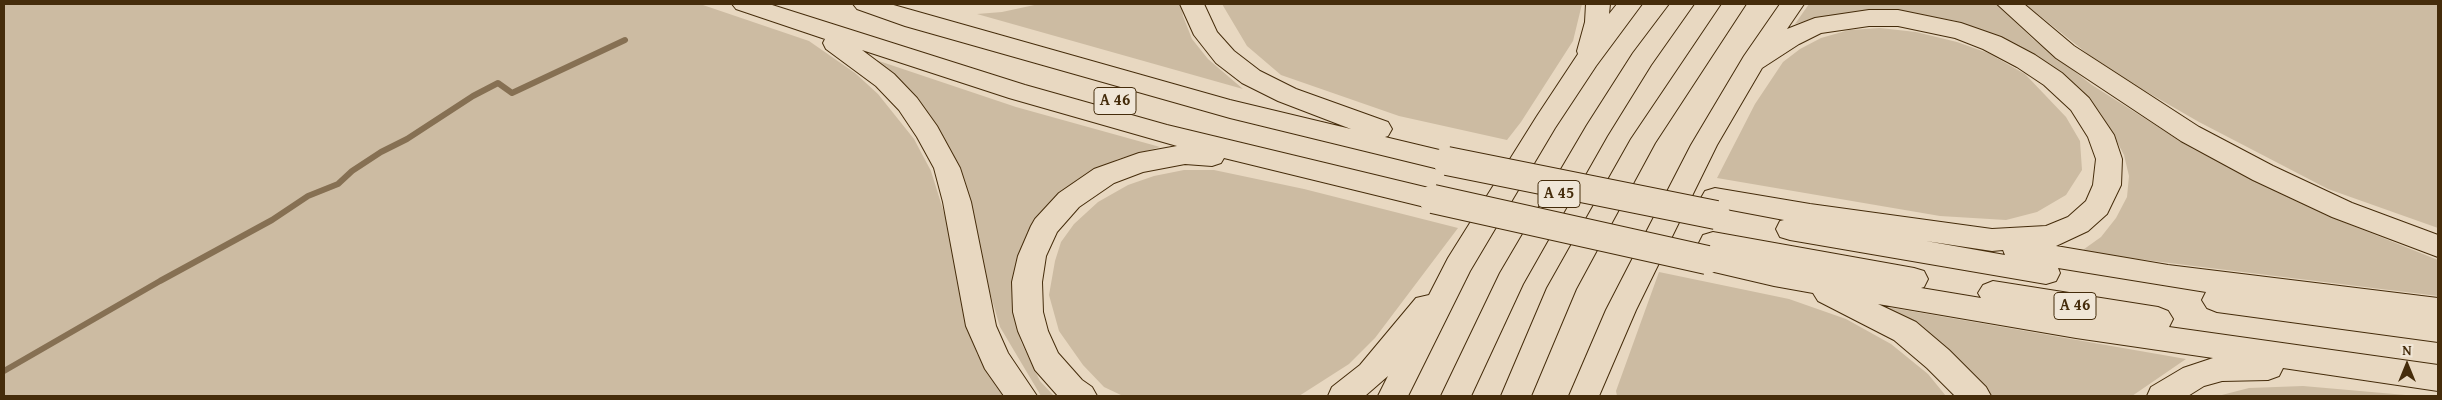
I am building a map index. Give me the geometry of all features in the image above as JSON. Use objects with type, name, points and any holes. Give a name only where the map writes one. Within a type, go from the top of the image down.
[{"type":"highway","points":[[744,4],[791,11],[1018,92],[1167,134],[1336,177]]},
{"type":"highway","name":"A 46","points":[[864,4],[1443,172]]},
{"type":"highway","points":[[915,4],[1100,58],[1388,133]]},
{"type":"highway","points":[[1192,4],[1206,35],[1226,57],[1251,77],[1287,96],[1388,133],[1443,172]]},
{"type":"highway","points":[[1587,60],[1597,22],[1598,4]]},
{"type":"highway","points":[[1393,396],[1458,266],[1546,122],[1587,60],[1630,4]]},
{"type":"highway","name":"A 45","points":[[1456,396],[1510,280],[1601,124],[1642,58],[1682,4]]},
{"type":"highway","name":"A 45","points":[[1516,396],[1562,288],[1644,139],[1734,4]]},
{"type":"highway","points":[[1591,388],[1621,310],[1704,146],[1752,62],[1792,4]]},
{"type":"highway","points":[[2009,4],[2065,52],[2190,134],[2263,173],[2342,210],[2438,246]]},
{"type":"highway","points":[[791,11],[885,80],[908,104],[928,133],[947,168],[957,202],[981,326],[996,360],[1022,396]]},
{"type":"highway","name":"A 46","points":[[791,11],[909,42],[1150,111],[1713,229],[1943,285],[2305,342],[2438,358]]},
{"type":"highway","points":[[1081,396],[1046,361],[1033,330],[1028,312],[1027,282],[1032,256],[1045,226],[1069,200],[1104,176],[1139,163],[1185,154],[1227,157],[1336,177],[1443,172],[1713,229],[1806,214],[1992,240],[2050,237],[2078,224],[2097,207],[2107,185],[2109,159],[2101,134],[2080,104],[2053,80],[2026,61],[1992,43],[1961,31],[1898,18],[1869,18],[1842,21],[1815,26],[1790,38],[1752,62]]},
{"type":"highway","points":[[1806,214],[2168,276],[2438,310]]},
{"type":"highway","points":[[1713,229],[1774,275],[1833,295],[1905,332],[1938,358],[1975,396]]},
{"type":"highway","name":"A 46","points":[[1713,229],[1877,246],[2268,308],[2438,330]]},
{"type":"highway","points":[[1343,396],[1371,374],[1458,266]]},
{"type":"highway","points":[[1774,275],[2076,326],[2438,378]]},
{"type":"highway","points":[[2162,396],[2194,376],[2222,368],[2256,366],[2438,378]]},
{"type":"shaded area","points":[[4,4],[700,4],[809,41],[855,73],[878,94],[914,139],[931,171],[950,232],[964,315],[977,354],[1005,396],[4,396]]},
{"type":"shaded area","points":[[1039,4],[1181,4],[1183,16],[1192,39],[1208,59],[1243,89],[977,14],[1002,12]]},
{"type":"shaded area","points":[[1222,4],[1582,4],[1573,41],[1521,122],[1507,140],[1399,116],[1281,75],[1247,46]]},
{"type":"shaded area","points":[[1809,4],[1996,4],[2033,39],[2092,85],[2193,149],[2326,215],[2438,260],[2438,296],[2080,252],[2101,237],[2116,218],[2127,197],[2129,176],[2124,155],[2113,134],[2099,111],[2080,92],[1991,35],[1956,21],[1919,14],[1866,11],[1815,18],[1795,24]]},
{"type":"shaded area","points":[[2025,4],[2438,4],[2438,228],[2328,189],[2199,122],[2140,88],[2089,55]]},
{"type":"shaded area","points":[[1880,28],[1916,32],[1957,42],[1988,53],[2025,74],[2066,117],[2080,141],[2082,170],[2066,195],[2037,212],[2006,220],[1940,216],[1717,178],[1755,104],[1783,62],[1800,49],[1821,38],[1849,30]]},
{"type":"shaded area","points":[[876,60],[1016,107],[1160,147],[1118,159],[1096,171],[1014,294],[1014,317],[1021,342],[1040,381],[1054,396],[1041,396],[1000,327],[946,143],[934,121],[909,89]]},
{"type":"shaded area","points":[[1184,170],[1214,170],[1304,189],[1458,228],[1375,338],[1349,364],[1299,396],[1123,396],[1104,387],[1083,365],[1059,331],[1049,295],[1055,261],[1061,242],[1074,224],[1098,202],[1128,185],[1154,176]]},
{"type":"shaded area","points":[[1659,272],[1789,299],[1846,319],[1891,344],[1928,374],[1946,396],[1617,396],[1616,391]]},
{"type":"shaded area","points":[[1876,305],[2186,359],[2132,396],[1987,396],[1964,366]]},
{"type":"shaded area","points":[[2303,386],[2417,396],[2218,396],[2249,388]]},
{"type":"waterway","points":[[4,371],[160,281],[272,220],[308,196],[338,184],[352,171],[381,152],[407,139],[473,96],[498,83],[512,93],[625,40]]}]
